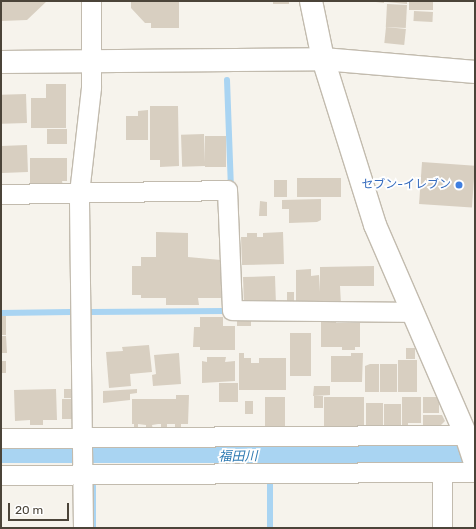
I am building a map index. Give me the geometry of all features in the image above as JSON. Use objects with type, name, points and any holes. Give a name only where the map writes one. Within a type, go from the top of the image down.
[{"type":"street","points":[[83,528],[79,193],[92,61],[91,1]]},
{"type":"street","points":[[311,1],[323,59],[375,225],[413,312],[470,435],[475,462]]},
{"type":"street","points":[[1,62],[323,59],[475,72]]},
{"type":"street","points":[[1,194],[227,190],[232,310],[413,312]]},
{"type":"street","points":[[1,438],[470,435]]},
{"type":"street","points":[[1,474],[83,472],[475,472]]},
{"type":"street","points":[[442,472],[442,528]]},
{"type":"water","name":"福田川","points":[[1,443],[475,443],[475,463],[1,463]]},
{"type":"building","points":[[1,1],[47,1],[27,20],[1,21]]},
{"type":"building","points":[[131,1],[179,1],[179,28],[151,28],[151,23],[145,23],[131,8]]},
{"type":"building","points":[[273,1],[289,1],[289,4],[273,4]]},
{"type":"building","points":[[368,1],[384,1],[384,3]]},
{"type":"building","points":[[407,1],[407,4],[386,2]]},
{"type":"building","points":[[409,1],[433,1],[433,10],[409,10]]},
{"type":"building","points":[[387,4],[407,5],[406,28],[386,27]]},
{"type":"building","points":[[414,11],[433,12],[432,22],[413,21]]},
{"type":"building","points":[[386,27],[406,29],[404,45],[384,43]]},
{"type":"building","points":[[46,84],[66,84],[66,128],[31,128],[31,98],[46,98]]},
{"type":"building","points":[[26,94],[27,123],[2,124],[1,95]]},
{"type":"building","points":[[150,106],[178,106],[179,166],[160,167],[160,160],[150,160]]},
{"type":"building","points":[[148,110],[148,140],[126,140],[126,116],[138,116],[138,111]]},
{"type":"building","points":[[47,129],[67,129],[67,144],[47,144]]},
{"type":"building","points":[[204,134],[205,166],[182,167],[181,135]]},
{"type":"building","points":[[205,136],[226,136],[226,167],[205,167]]},
{"type":"building","points":[[27,145],[28,172],[2,173],[1,146]]},
{"type":"building","points":[[30,158],[67,158],[67,181],[62,181],[63,186],[30,186]]},
{"type":"building","points":[[422,162],[475,166],[472,208],[419,204]]},
{"type":"building","points":[[297,178],[341,178],[341,197],[297,197]]},
{"type":"building","points":[[274,180],[287,180],[287,197],[274,197]]},
{"type":"building","points":[[321,199],[321,220],[317,222],[289,223],[289,209],[282,209],[282,200]]},
{"type":"building","points":[[260,201],[267,202],[267,216],[259,216]]},
{"type":"building","points":[[156,232],[188,233],[188,257],[221,260],[221,298],[198,298],[199,305],[166,305],[166,298],[141,298],[141,295],[132,295],[132,266],[141,266],[141,257],[156,257]]},
{"type":"building","points":[[283,232],[284,264],[242,265],[241,237],[247,237],[247,233],[257,233],[257,237],[263,237],[263,233]]},
{"type":"building","points":[[374,266],[374,286],[340,286],[341,304],[296,302],[296,270],[311,269],[311,276],[319,275],[320,292],[320,267]]},
{"type":"building","points":[[275,276],[276,301],[244,302],[243,277]]},
{"type":"building","points":[[287,292],[294,292],[294,303],[287,303]]},
{"type":"building","points":[[1,316],[6,316],[6,335],[1,335]]},
{"type":"building","points":[[237,316],[251,316],[251,326],[237,326]]},
{"type":"building","points":[[200,317],[223,317],[223,326],[235,326],[235,350],[200,350],[200,347],[193,347],[194,327],[200,327]]},
{"type":"building","points":[[321,318],[336,318],[336,323],[360,323],[360,347],[355,347],[355,350],[342,350],[342,347],[321,347]]},
{"type":"building","points":[[290,333],[311,333],[311,376],[290,376]]},
{"type":"building","points":[[1,336],[6,336],[7,353],[1,353]]},
{"type":"building","points":[[149,345],[152,372],[130,374],[131,386],[109,388],[106,352],[123,351],[122,347]]},
{"type":"building","points":[[406,348],[415,348],[415,359],[406,359]]},
{"type":"building","points":[[179,353],[181,384],[153,386],[152,375],[156,374],[154,355]]},
{"type":"building","points":[[239,353],[244,353],[244,358],[251,358],[251,363],[259,363],[259,358],[286,358],[286,390],[239,390]]},
{"type":"building","points":[[351,353],[363,353],[362,382],[331,382],[331,356],[351,356]]},
{"type":"building","points":[[207,357],[226,357],[225,362],[235,361],[235,381],[202,383],[202,361],[207,362]]},
{"type":"building","points":[[398,360],[417,360],[417,392],[398,392]]},
{"type":"building","points":[[1,361],[6,361],[6,373],[1,373]]},
{"type":"building","points":[[370,364],[379,364],[379,392],[365,392],[365,366]]},
{"type":"building","points":[[380,364],[397,364],[397,392],[380,392]]},
{"type":"building","points":[[219,383],[238,383],[238,402],[219,402]]},
{"type":"building","points":[[314,386],[330,386],[330,395],[313,396]]},
{"type":"building","points":[[56,389],[57,420],[43,420],[43,425],[30,425],[30,420],[15,421],[14,390]]},
{"type":"building","points":[[64,389],[73,389],[73,398],[64,398]]},
{"type":"building","points":[[137,389],[137,393],[130,394],[130,400],[103,403],[103,391]]},
{"type":"building","points":[[176,395],[189,395],[188,424],[181,424],[181,431],[175,431],[175,424],[167,424],[167,431],[161,431],[161,424],[152,425],[153,430],[146,430],[146,425],[138,424],[138,430],[134,430],[134,424],[132,424],[132,399],[176,399]]},
{"type":"building","points":[[314,396],[323,396],[323,408],[314,408]]},
{"type":"building","points":[[265,397],[285,397],[285,427],[265,427]]},
{"type":"building","points":[[324,397],[364,397],[364,426],[324,426]]},
{"type":"building","points":[[402,397],[421,397],[421,423],[408,423],[408,428],[402,428]]},
{"type":"building","points":[[423,397],[439,397],[439,413],[423,413]]},
{"type":"building","points":[[62,399],[76,399],[76,419],[62,419]]},
{"type":"building","points":[[245,401],[253,401],[253,414],[245,414]]},
{"type":"building","points":[[366,403],[383,403],[383,429],[366,429]]},
{"type":"building","points":[[384,404],[401,404],[401,429],[384,429]]},
{"type":"building","points":[[423,415],[442,415],[445,421],[440,426],[423,426]]},
{"type":"waterway","points":[[227,80],[231,189]]},
{"type":"waterway","points":[[91,312],[225,311]]},
{"type":"waterway","points":[[1,313],[71,312]]},
{"type":"waterway","points":[[270,484],[270,528]]},
{"type":"waterway","points":[[93,486],[93,528]]},
{"type":"place","name":"セブン-イレブン","points":[[459,185]]}]
